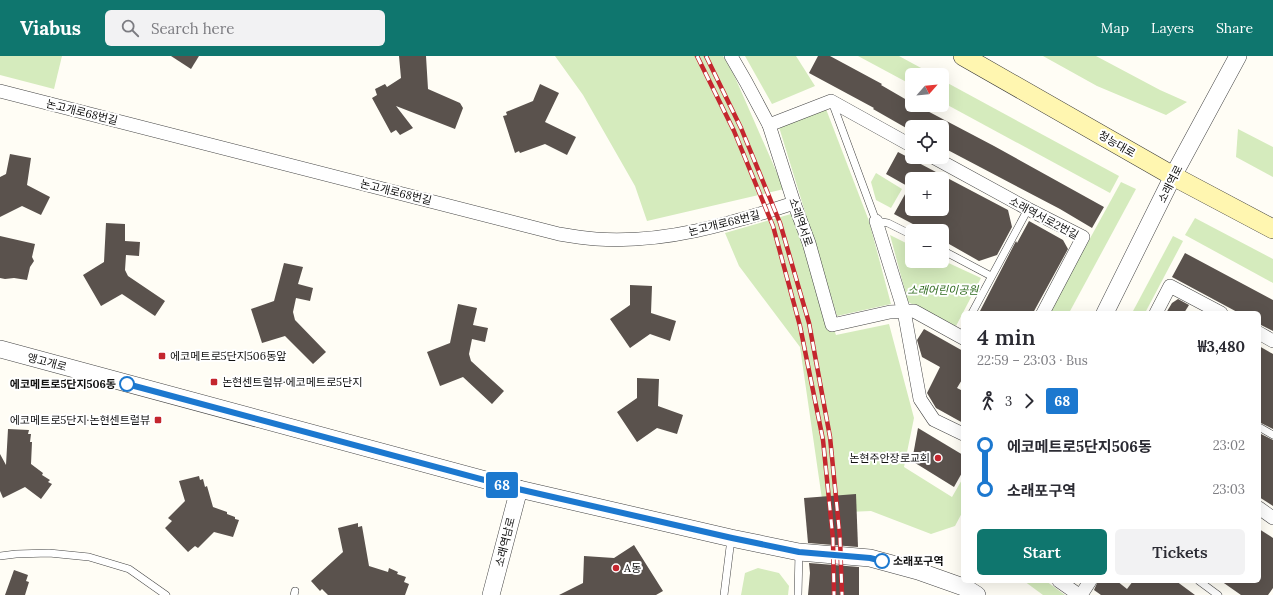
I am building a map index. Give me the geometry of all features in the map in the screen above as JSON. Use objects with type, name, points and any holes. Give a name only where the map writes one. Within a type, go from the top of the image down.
[{"type":"main road","name":"청능대로","points":[[963,56],[1173,176],[1273,229]]},
{"type":"street","name":"소래역서로","points":[[731,56],[769,125],[794,204],[809,243],[832,325],[890,312],[914,311],[961,334]]},
{"type":"street","name":"소래역로","points":[[1106,311],[1173,176],[1238,56]]},
{"type":"street","name":"논고개로68번길","points":[[0,91],[559,234],[596,239],[637,239],[682,234],[729,223],[794,204]]},
{"type":"street","points":[[769,125],[831,101],[905,142]]},
{"type":"street","name":"소래역서로2번길","points":[[945,164],[1083,237],[1044,311]]},
{"type":"street","points":[[876,221],[904,311],[920,399],[934,420],[961,433]]},
{"type":"street","points":[[1157,311],[1170,286],[1217,311]]},
{"type":"street","points":[[1261,334],[1273,341]]},
{"type":"street","name":"앵고개로","points":[[0,350],[518,489],[799,552],[870,558],[918,571],[969,590]]},
{"type":"street","name":"소래역남로","points":[[491,595],[518,489]]},
{"type":"street","points":[[1261,509],[1273,518]]},
{"type":"street","points":[[1062,583],[1080,595],[1089,583]]},
{"type":"lane","points":[[831,101],[876,221],[888,223],[905,232]]},
{"type":"lane","points":[[973,311],[1028,209]]},
{"type":"lane","points":[[949,254],[992,276]]},
{"type":"lane","points":[[1261,428],[1273,434]]},
{"type":"lane","points":[[724,595],[732,538]]},
{"type":"lane","points":[[798,595],[799,552]]},
{"type":"lane","points":[[0,556],[16,554],[49,554],[89,557],[129,569],[166,595]]},
{"type":"lane","points":[[1202,583],[1218,595]]},
{"type":"green space","points":[[0,56],[62,56],[54,89],[0,75]]},
{"type":"green space","points":[[555,56],[723,56],[734,75],[784,189],[647,221],[635,186],[583,95]]},
{"type":"green space","points":[[745,56],[796,56],[815,86],[772,104]]},
{"type":"green space","points":[[858,56],[899,56],[921,68],[905,68],[905,81]]},
{"type":"green space","points":[[1043,56],[1096,56],[1160,90],[1187,102],[1166,115],[1097,86]]},
{"type":"green space","points":[[949,84],[1119,176],[1110,193],[949,106]]},
{"type":"green space","points":[[826,109],[869,221],[891,304],[837,316],[779,127]]},
{"type":"green space","points":[[1238,129],[1273,147],[1273,177],[1236,157]]},
{"type":"green space","points":[[876,173],[902,189],[891,208],[876,200],[871,182]]},
{"type":"green space","points":[[1121,182],[1136,189],[1070,311],[1050,311]]},
{"type":"green space","points":[[791,214],[836,335],[889,324],[914,418],[904,467],[952,497],[961,481],[961,515],[955,526],[931,534],[871,511],[824,513],[800,347],[739,266],[725,233]]},
{"type":"green space","points":[[1195,218],[1273,259],[1273,283],[1185,235]]},
{"type":"green space","name":"소래어린이공원","points":[[890,235],[905,242],[905,268],[949,268],[949,263],[981,278],[964,311],[961,311],[961,316],[956,326],[908,302]]},
{"type":"green space","points":[[1173,236],[1183,241],[1146,311],[1133,311]]},
{"type":"green space","points":[[758,568],[779,573],[789,586],[788,595],[741,595],[745,573]]},
{"type":"green space","points":[[1027,583],[1049,583],[1065,595],[1043,595]]},
{"type":"building","points":[[171,56],[199,56],[191,69]]},
{"type":"building","points":[[399,56],[426,56],[428,89],[460,103],[463,108],[455,129],[396,106],[413,128],[400,135],[396,130],[391,133],[372,98],[377,95],[375,89],[385,84],[387,87],[401,78]]},
{"type":"building","points":[[818,56],[830,56],[882,84],[881,85],[905,99],[905,112],[929,112],[945,120],[905,120],[905,127],[873,109],[874,108],[809,73]]},
{"type":"building","points":[[540,84],[559,93],[545,122],[576,137],[567,155],[545,144],[520,153],[519,151],[515,153],[503,116],[507,115],[506,112],[533,101]]},
{"type":"building","points":[[949,122],[1104,207],[1092,228],[1060,209],[949,151]]},
{"type":"building","points":[[898,152],[905,156],[905,164],[921,164],[936,172],[905,172],[905,185],[886,174]]},
{"type":"building","points":[[10,154],[31,158],[27,185],[50,197],[41,215],[22,206],[0,217],[0,177],[6,174]]},
{"type":"building","points":[[949,179],[1008,210],[1012,227],[997,255],[979,261],[949,244],[949,224],[913,224],[894,214],[905,194],[905,216],[949,216]]},
{"type":"building","points":[[1029,221],[1063,240],[1068,249],[1034,311],[980,311],[1016,241],[1017,243]]},
{"type":"building","points":[[106,223],[125,224],[125,241],[140,242],[139,256],[126,255],[125,270],[128,276],[165,301],[155,316],[122,294],[101,306],[83,275],[104,262]]},
{"type":"building","points":[[0,236],[35,244],[32,257],[34,261],[30,267],[27,280],[0,278]]},
{"type":"building","points":[[1185,253],[1273,300],[1273,331],[1261,325],[1261,311],[1235,311],[1172,277]]},
{"type":"building","points":[[284,263],[303,267],[298,284],[313,288],[310,301],[296,298],[293,312],[295,320],[326,352],[313,364],[285,336],[262,343],[251,309],[274,301]]},
{"type":"building","points":[[630,285],[652,286],[651,313],[676,321],[670,341],[650,334],[630,348],[610,319],[630,305]]},
{"type":"building","points":[[1178,299],[1189,305],[1185,311],[1167,311],[1172,303]]},
{"type":"building","points":[[458,304],[477,308],[473,325],[488,328],[485,342],[472,339],[469,354],[471,361],[504,391],[492,404],[463,377],[440,386],[427,352],[450,343]]},
{"type":"building","points":[[924,329],[961,350],[961,381],[957,388],[961,390],[961,422],[936,408],[927,393],[940,367],[922,357],[917,340]]},
{"type":"building","points":[[1261,347],[1273,354],[1273,429],[1261,423]]},
{"type":"building","points":[[637,378],[659,379],[658,406],[683,415],[677,434],[657,428],[637,442],[617,412],[637,398]]},
{"type":"building","name":"논현주안장로교회","points":[[918,428],[961,454],[961,475],[954,487],[912,461]]},
{"type":"building","points":[[8,429],[29,430],[28,434],[31,434],[31,464],[43,473],[42,475],[50,480],[48,482],[52,484],[41,499],[25,487],[3,498],[0,491],[0,454],[6,465]]},
{"type":"building","points":[[1261,434],[1273,440],[1273,506],[1261,498]]},
{"type":"building","points":[[199,476],[200,480],[203,479],[205,487],[207,486],[213,507],[227,512],[227,514],[239,520],[233,537],[214,532],[198,548],[195,546],[188,552],[165,528],[172,521],[168,518],[185,501],[179,481]]},
{"type":"building","points":[[856,494],[858,547],[808,543],[804,498]]},
{"type":"building","points":[[358,523],[358,527],[362,526],[369,566],[388,572],[389,568],[398,572],[397,574],[406,577],[404,582],[409,584],[405,595],[328,595],[322,589],[320,591],[311,581],[343,552],[338,528]]},
{"type":"building","points":[[1261,530],[1273,538],[1273,588],[1268,595],[1241,595],[1224,583],[1261,583]]},
{"type":"building","name":"A동","points":[[634,545],[663,591],[656,595],[559,595],[583,583],[584,556],[614,558]]},
{"type":"building","points":[[809,563],[859,567],[859,595],[808,595],[810,573]]},
{"type":"building","points":[[14,570],[28,575],[26,581],[29,582],[25,595],[5,595]]},
{"type":"building","points":[[1097,583],[1120,583],[1127,589],[1132,583],[1179,583],[1195,595],[1101,595],[1094,590]]},
{"type":"railway","points":[[697,56],[734,131],[773,226],[800,326],[823,440],[833,539],[834,595]]},
{"type":"railway","points":[[706,56],[741,128],[780,223],[809,323],[830,437],[840,538],[842,595]]},
{"type":"bus line","name":"68","points":[[127,384],[518,489],[799,552],[870,558],[882,561]]},
{"type":"place","name":"에코메트로5단지506동앞","points":[[162,356]]},
{"type":"place","name":"논현센트럴뷰·에코메트로5단지","points":[[214,382]]},
{"type":"place","name":"에코메트로5단지506동","points":[[127,384]]},
{"type":"place","name":"에코메트로5단지·논현센트럴뷰","points":[[158,420]]},
{"type":"place","name":"논현주안장로교회","points":[[938,458]]},
{"type":"place","name":"소래포구역","points":[[882,561]]},
{"type":"place","name":"A동","points":[[616,568]]}]
